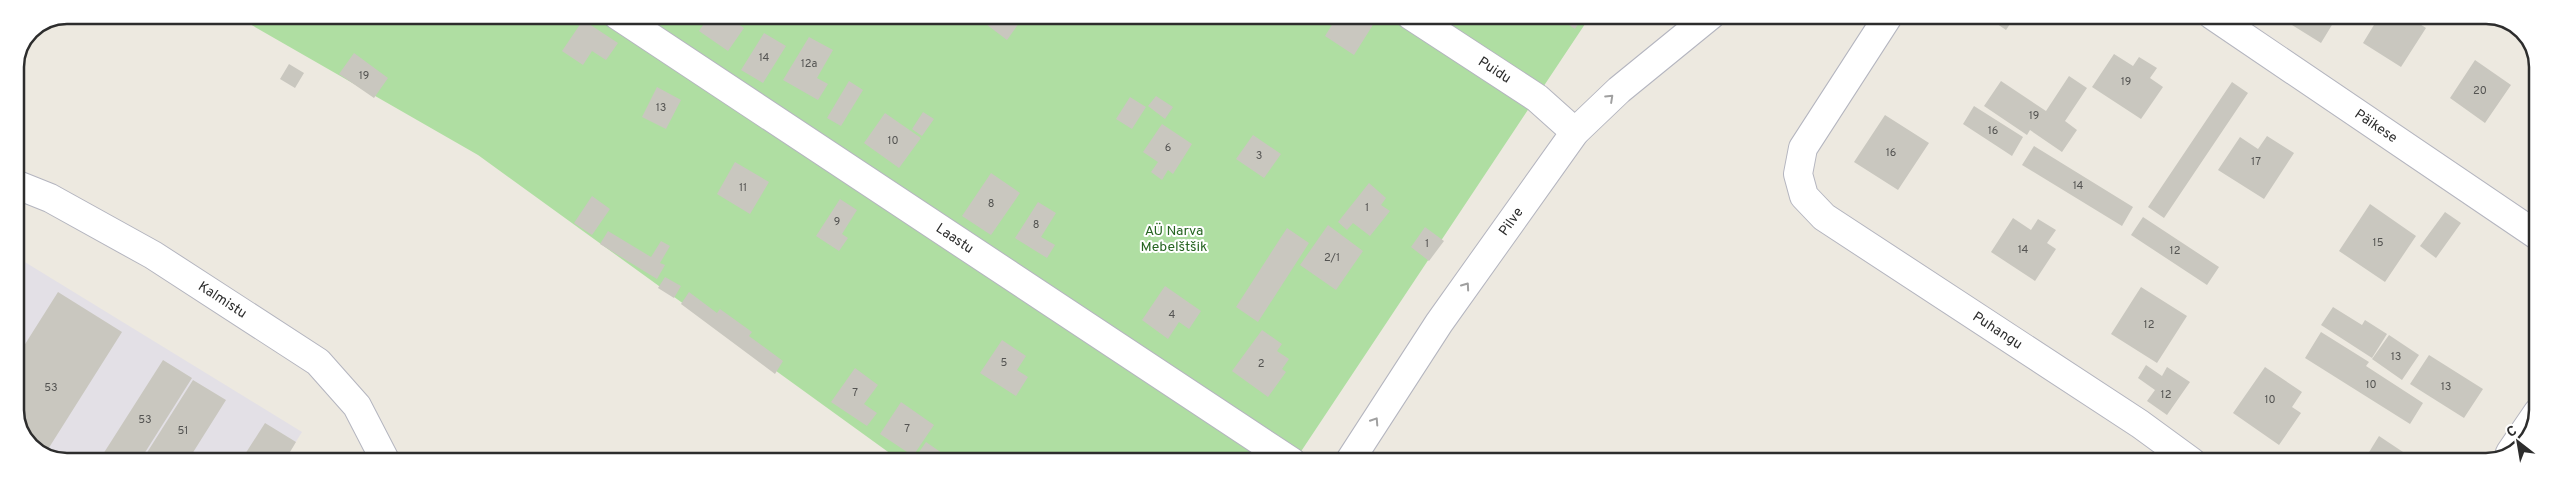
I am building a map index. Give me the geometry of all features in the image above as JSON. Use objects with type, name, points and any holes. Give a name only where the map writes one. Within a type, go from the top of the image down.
[{"type":"street","name":"Laastu","points":[[630,24],[1278,453]]},
{"type":"street","name":"Puidu","points":[[1424,24],[1537,98],[1575,132]]},
{"type":"street","name":"Pilve","points":[[1355,453],[1439,323],[1575,132],[1619,90],[1700,24]]},
{"type":"street","name":"Puhangu","points":[[1883,24],[1803,148],[1798,174],[1804,196],[1824,217],[2140,424],[2180,453]]},
{"type":"street","name":"Päikese","points":[[2225,24],[2529,230]]},
{"type":"street","name":"Kalmistu","points":[[24,188],[50,198],[153,255],[318,362],[357,406],[381,453]]},
{"type":"shaded area","points":[[24,262],[302,432],[289,453],[61,453],[45,447],[34,439],[27,427],[24,413]]},
{"type":"green space","name":"AÜ Narva Mebelštšik","points":[[250,24],[1585,24],[1300,453],[890,453],[478,155]]},
{"type":"building","points":[[580,24],[589,24],[618,43],[606,60],[592,51],[583,65],[562,51]]},
{"type":"building","points":[[704,24],[738,24],[744,28],[728,51],[699,31]]},
{"type":"building","points":[[986,24],[1018,24],[1007,40]]},
{"type":"building","points":[[1332,24],[1373,24],[1354,55],[1325,36]]},
{"type":"building","points":[[1568,24],[1578,24],[1575,29]]},
{"type":"building","points":[[1997,24],[2010,24],[2006,30]]},
{"type":"building","points":[[2293,24],[2333,24],[2321,43]]},
{"type":"building","points":[[2375,24],[2420,24],[2426,28],[2401,67],[2363,43]]},
{"type":"building","points":[[764,33],[786,46],[763,83],[741,70]]},
{"type":"building","points":[[809,37],[833,50],[817,78],[828,84],[818,100],[783,80]]},
{"type":"building","points":[[354,53],[388,78],[374,98],[339,74]]},
{"type":"building","points":[[2114,54],[2133,66],[2139,57],[2157,68],[2150,78],[2163,87],[2141,119],[2092,87]]},
{"type":"building","points":[[2475,60],[2511,85],[2485,123],[2450,98]]},
{"type":"building","points":[[289,64],[304,73],[295,88],[280,79]]},
{"type":"building","points":[[2069,76],[2087,88],[2065,121],[2077,130],[2062,152],[2030,130],[2027,135],[1984,106],[2001,81],[2046,111]]},
{"type":"building","points":[[849,81],[863,90],[841,126],[827,118]]},
{"type":"building","points":[[2232,82],[2248,93],[2164,218],[2148,207]]},
{"type":"building","points":[[657,87],[681,100],[666,129],[642,117]]},
{"type":"building","points":[[1156,96],[1173,107],[1165,119],[1148,106]]},
{"type":"building","points":[[1130,97],[1146,107],[1132,129],[1116,119]]},
{"type":"building","points":[[1974,106],[2023,137],[2012,156],[1963,124]]},
{"type":"building","points":[[923,112],[934,119],[922,136],[912,129]]},
{"type":"building","points":[[885,113],[921,138],[899,168],[864,143]]},
{"type":"building","points":[[1885,115],[1929,143],[1898,190],[1854,162]]},
{"type":"building","points":[[1162,124],[1192,144],[1173,174],[1168,170],[1162,180],[1151,172],[1158,162],[1143,152]]},
{"type":"building","points":[[1253,135],[1281,154],[1264,178],[1236,159]]},
{"type":"building","points":[[2267,136],[2294,153],[2264,199],[2218,170],[2240,137],[2258,149]]},
{"type":"building","points":[[2034,146],[2133,207],[2122,226],[2022,165]]},
{"type":"building","points":[[735,162],[769,182],[750,214],[717,194]]},
{"type":"building","points":[[991,173],[1020,193],[991,235],[962,216]]},
{"type":"building","points":[[1369,183],[1386,198],[1381,205],[1390,211],[1370,236],[1353,223],[1347,230],[1338,222]]},
{"type":"building","points":[[592,196],[610,209],[592,235],[574,223]]},
{"type":"building","points":[[840,199],[857,210],[842,234],[848,238],[839,251],[816,236]]},
{"type":"building","points":[[1038,202],[1056,213],[1041,237],[1055,245],[1047,258],[1015,238]]},
{"type":"building","points":[[2370,204],[2416,236],[2385,282],[2339,251]]},
{"type":"building","points":[[2445,212],[2461,223],[2436,258],[2420,246]]},
{"type":"building","points":[[2143,217],[2219,267],[2207,285],[2131,235]]},
{"type":"building","points":[[2013,218],[2031,230],[2038,219],[2056,230],[2047,243],[2056,249],[2035,281],[1991,252]]},
{"type":"building","points":[[1328,225],[1363,251],[1336,290],[1300,265]]},
{"type":"building","points":[[1425,227],[1444,241],[1429,261],[1411,247]]},
{"type":"building","points":[[1287,228],[1309,243],[1258,322],[1236,307]]},
{"type":"building","points":[[608,231],[651,257],[661,241],[670,246],[660,263],[665,265],[657,279],[600,244]]},
{"type":"building","points":[[665,277],[681,286],[674,298],[658,288]]},
{"type":"building","points":[[1165,286],[1201,311],[1189,329],[1179,322],[1168,339],[1142,320]]},
{"type":"building","points":[[2141,287],[2187,316],[2157,363],[2111,334]]},
{"type":"building","points":[[58,292],[122,332],[48,449],[34,439],[25,419],[24,346]]},
{"type":"building","points":[[689,292],[717,313],[720,309],[752,332],[749,336],[783,361],[775,374],[681,304]]},
{"type":"building","points":[[2333,307],[2362,325],[2365,320],[2387,334],[2372,358],[2321,325]]},
{"type":"building","points":[[1262,330],[1282,344],[1277,351],[1289,359],[1282,369],[1286,372],[1268,397],[1232,371]]},
{"type":"building","points":[[2321,332],[2369,362],[2366,366],[2423,403],[2410,424],[2305,358]]},
{"type":"building","points":[[2389,335],[2419,355],[2402,380],[2372,359]]},
{"type":"building","points":[[1002,340],[1026,356],[1017,370],[1028,377],[1016,396],[980,373]]},
{"type":"building","points":[[2429,355],[2483,389],[2464,418],[2410,384]]},
{"type":"building","points":[[163,360],[192,378],[145,453],[104,453]]},
{"type":"building","points":[[2146,365],[2162,376],[2167,367],[2190,382],[2167,415],[2147,401],[2155,390],[2138,378]]},
{"type":"building","points":[[2265,367],[2302,392],[2292,407],[2301,413],[2279,445],[2233,413]]},
{"type":"building","points":[[855,368],[878,385],[864,404],[877,413],[867,426],[831,402]]},
{"type":"building","points":[[193,380],[226,400],[193,453],[147,453]]},
{"type":"building","points":[[901,402],[934,425],[915,453],[908,453],[880,434]]},
{"type":"building","points":[[265,423],[296,442],[289,453],[246,453]]},
{"type":"building","points":[[2379,436],[2404,453],[2369,453]]},
{"type":"building","points":[[926,442],[942,453],[918,453]]}]
